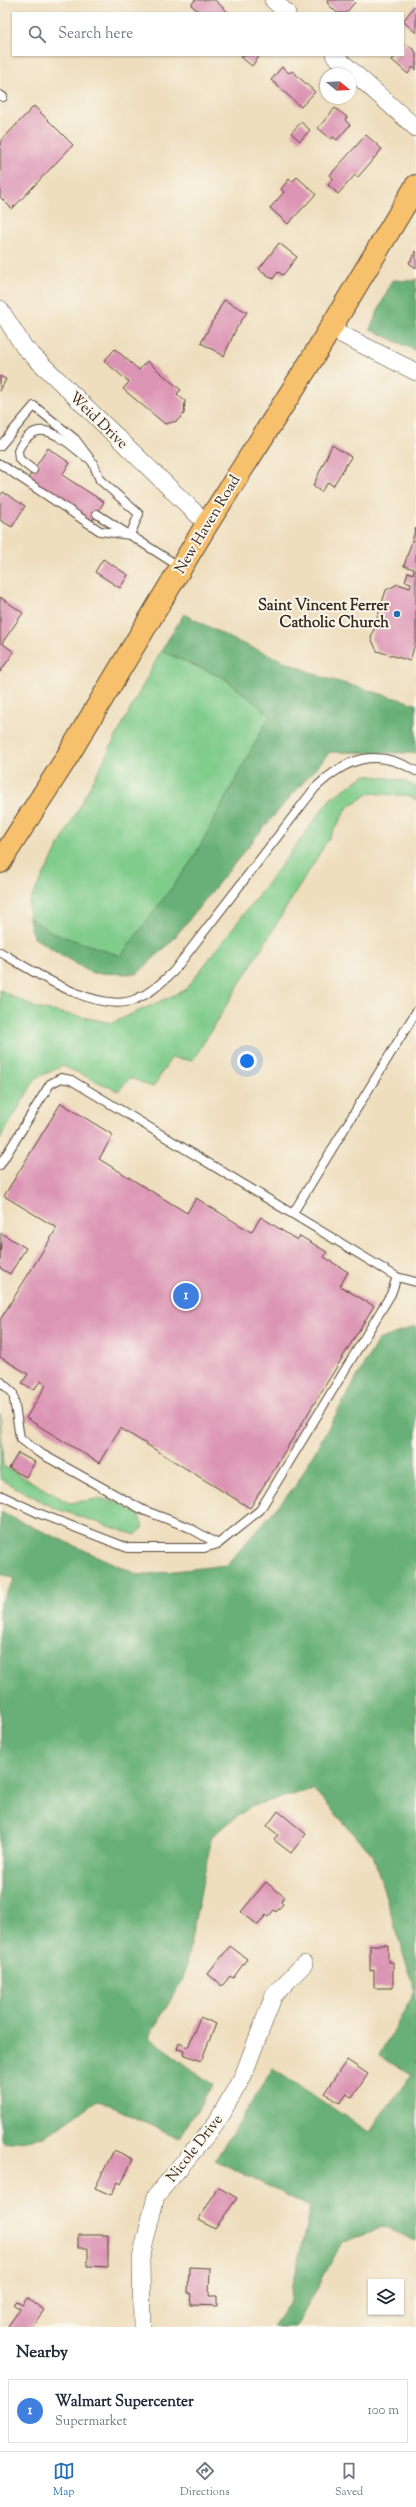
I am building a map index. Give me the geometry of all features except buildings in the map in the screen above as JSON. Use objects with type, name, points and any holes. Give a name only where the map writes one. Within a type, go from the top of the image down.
[{"type":"main road","name":"New Haven Road","points":[[0,862],[64,762],[207,524],[330,329],[416,186]]},
{"type":"street","points":[[273,0],[286,12]]},
{"type":"street","points":[[335,56],[416,128]]},
{"type":"street","name":"Weid Drive","points":[[0,309],[5,327],[24,347],[207,524]]},
{"type":"street","points":[[330,329],[416,372]]},
{"type":"street","name":"Nicole Drive","points":[[142,2327],[141,2258],[156,2196],[214,2125],[243,2076],[274,1995],[304,1964]]},
{"type":"lane","points":[[0,446],[34,406],[75,439],[93,463],[100,480],[139,514],[130,535]]},
{"type":"lane","points":[[33,470],[19,459],[18,450],[29,434],[39,430],[55,434],[93,463]]},
{"type":"lane","points":[[0,464],[100,531],[130,535]]},
{"type":"lane","points":[[97,514],[181,567]]},
{"type":"lane","points":[[0,952],[59,986],[87,998],[112,1002],[135,1000],[152,991],[173,972],[315,788],[333,771],[350,762],[374,758],[394,760],[416,770]]},
{"type":"lane","points":[[293,1213],[416,1012]]},
{"type":"lane","points":[[0,1165],[50,1084],[61,1078],[71,1080],[397,1277],[416,1282]]},
{"type":"lane","points":[[0,1495],[38,1513],[128,1548],[204,1548],[218,1544],[260,1510],[391,1294],[397,1277]]},
{"type":"lane","points":[[0,1381],[13,1393],[20,1438],[38,1452],[143,1510],[188,1527],[218,1544]]},
{"type":"green space","points":[[416,278],[416,351],[370,329],[392,280],[414,281]]},
{"type":"green space","points":[[184,614],[234,640],[322,677],[416,704],[416,753],[330,752],[264,827],[170,943],[137,974],[91,973],[33,937],[29,918],[55,934],[121,956],[193,859],[270,715],[224,678],[161,651]]},
{"type":"green space","points":[[161,651],[224,678],[270,715],[193,859],[121,956],[55,934],[29,918],[29,903]]},
{"type":"green space","points":[[365,775],[402,780],[416,787],[416,800],[410,796],[370,793],[348,807],[193,1060],[171,1058],[153,1087],[130,1078],[118,1091],[63,1066],[36,1078],[0,1139],[0,990],[36,1008],[112,1023],[185,990],[283,863],[330,799]]},
{"type":"green space","points":[[416,1326],[416,2240],[383,2227],[342,2242],[296,2327],[273,2327],[289,2303],[310,2207],[215,2160],[273,2069],[369,2132],[412,2074],[379,2056],[415,1992],[373,1855],[313,1789],[251,1806],[212,1836],[183,1979],[149,2037],[213,2085],[179,2138],[97,2100],[45,2137],[5,2143],[0,2139],[0,1602],[15,1579],[0,1573],[0,1512],[139,1575],[227,1565],[296,1485],[378,1340]]},
{"type":"green space","points":[[0,1413],[3,1466],[69,1503],[97,1499],[116,1501],[139,1515],[143,1528],[136,1535],[54,1508],[0,1479]]},
{"type":"place","name":"Saint Vincent Ferrer Catholic Church","points":[[397,614]]},
{"type":"place","name":"Walmart Supercenter","points":[[186,1296]]}]
